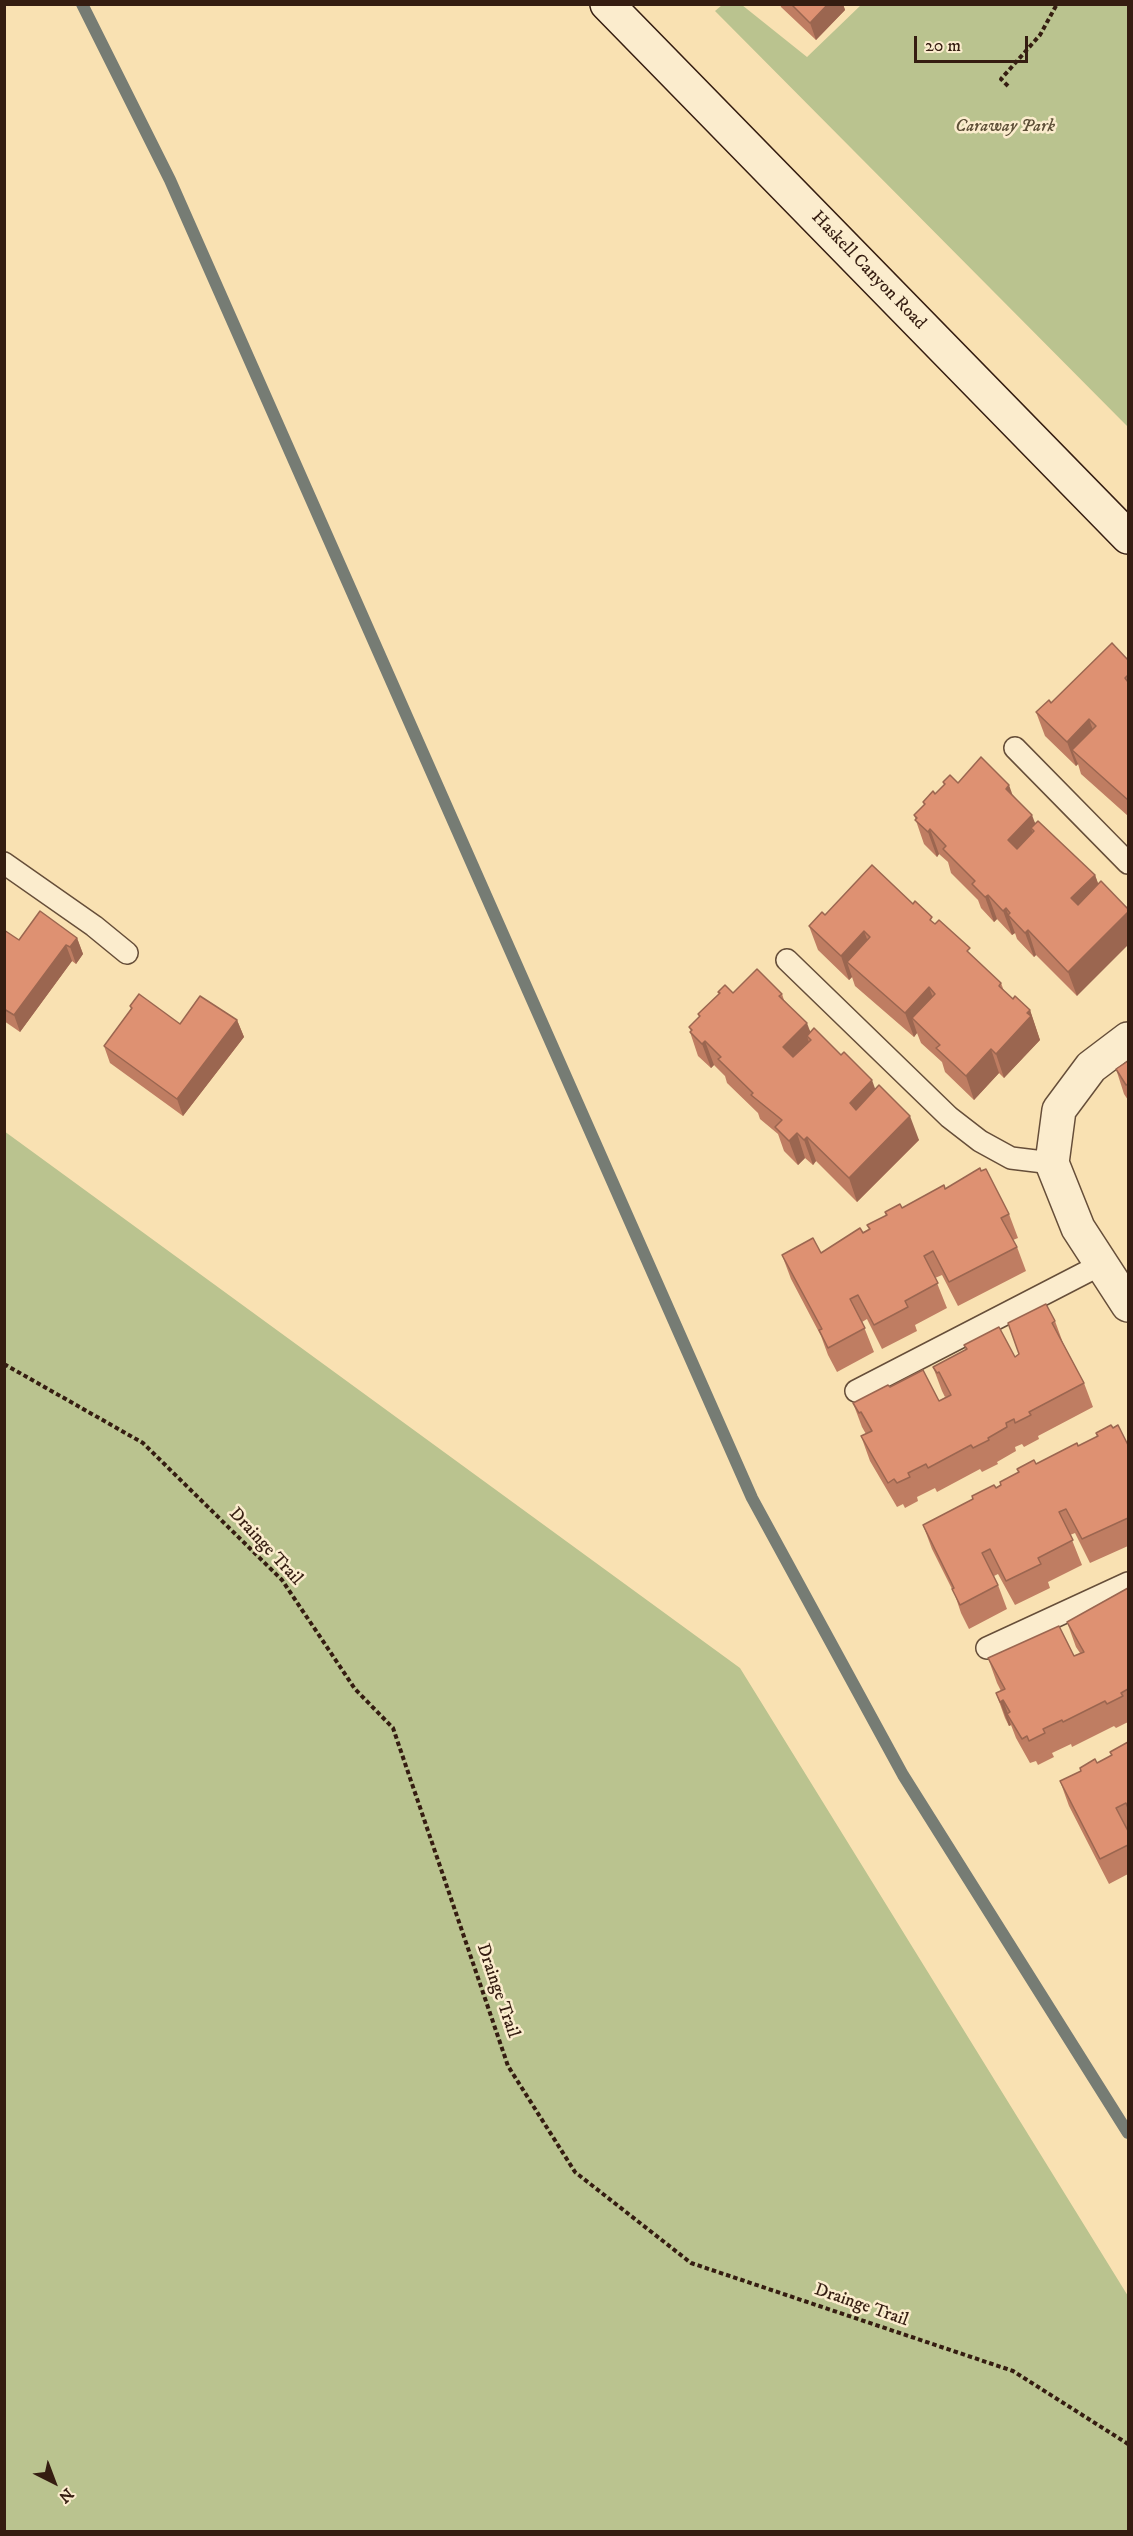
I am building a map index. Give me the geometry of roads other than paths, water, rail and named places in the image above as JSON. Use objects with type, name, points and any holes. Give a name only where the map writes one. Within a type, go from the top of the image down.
[{"type":"main road","name":"Haskell Canyon Road","points":[[607,4],[1128,537]]},
{"type":"main road","points":[[1128,1039],[1091,1067],[1059,1110],[1052,1163],[1078,1228],[1128,1305]]},
{"type":"lane","points":[[1015,748],[1128,863]]},
{"type":"lane","points":[[4,863],[94,926],[127,953]]},
{"type":"lane","points":[[787,960],[950,1117],[980,1141],[1011,1158],[1052,1163]]},
{"type":"lane","points":[[856,1391],[1102,1264]]},
{"type":"lane","points":[[987,1648],[1128,1583]]},
{"type":"waterway","points":[[82,4],[170,180],[752,1498],[903,1775],[1128,2133]]},
{"type":"park label","name":"Caraway Park","points":[[1005,127]]}]
